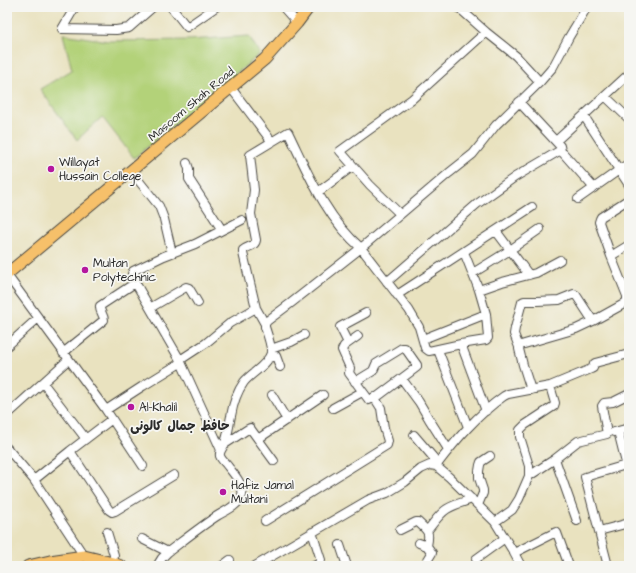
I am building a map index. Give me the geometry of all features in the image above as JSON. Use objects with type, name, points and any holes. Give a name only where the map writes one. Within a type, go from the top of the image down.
[{"type":"main road","name":"Masoom Shah Road","points":[[7,275],[265,59],[309,7]]},
{"type":"main road","points":[[28,566],[59,563],[84,556],[116,565]]},
{"type":"street","points":[[75,7],[62,29],[116,30],[129,28],[153,7]]},
{"type":"street","points":[[172,7],[187,27],[216,7]]},
{"type":"street","points":[[283,7],[297,22]]},
{"type":"street","points":[[458,7],[516,56],[540,82]]},
{"type":"street","points":[[265,324],[270,318],[361,248],[473,154],[496,125],[540,82],[553,67],[587,7]]},
{"type":"street","points":[[400,214],[370,185],[340,151],[412,99],[486,32]]},
{"type":"street","points":[[556,141],[629,74]]},
{"type":"street","points":[[231,88],[272,142]]},
{"type":"street","points":[[605,96],[629,119]]},
{"type":"street","points":[[519,102],[556,141],[562,151],[594,188]]},
{"type":"street","points":[[584,116],[629,185]]},
{"type":"street","points":[[157,566],[168,552],[217,516],[229,510],[240,500],[242,495],[242,490],[233,474],[221,458],[220,454],[223,447],[232,406],[244,381],[271,354],[265,324],[256,308],[243,253],[243,250],[253,245],[256,240],[251,214],[254,190],[250,155],[288,132],[318,192],[339,225],[351,240],[361,248],[409,310],[419,327],[427,350],[429,351],[488,339],[486,314],[473,273],[464,252]]},
{"type":"street","points":[[387,282],[477,204],[515,177],[559,151],[562,151]]},
{"type":"street","points":[[187,163],[189,169],[189,179],[222,230]]},
{"type":"street","points":[[578,199],[629,163]]},
{"type":"street","points":[[318,192],[353,166]]},
{"type":"street","points":[[131,171],[159,206],[164,219],[172,253]]},
{"type":"street","points":[[519,347],[523,344],[576,329],[627,301],[627,287],[611,256],[599,222],[601,217],[629,198]]},
{"type":"street","points":[[396,295],[532,207]]},
{"type":"street","points":[[223,447],[180,360],[135,282],[132,274],[133,271],[195,244],[242,220]]},
{"type":"street","points":[[473,273],[540,229]]},
{"type":"street","points":[[496,231],[529,275]]},
{"type":"street","points":[[611,256],[629,245]]},
{"type":"street","points":[[479,290],[536,273],[560,260]]},
{"type":"street","points":[[7,275],[106,410],[143,466]]},
{"type":"street","points":[[7,415],[43,383],[66,357],[104,320],[100,308],[102,304],[135,282]]},
{"type":"street","points":[[150,308],[186,287],[189,288],[198,303]]},
{"type":"street","points":[[531,390],[514,334],[522,302],[559,300],[574,294],[593,321]]},
{"type":"street","points":[[106,410],[177,365],[180,360],[206,343],[230,324],[256,308]]},
{"type":"street","points":[[348,343],[340,327],[366,313]]},
{"type":"street","points":[[423,339],[486,314]]},
{"type":"street","points":[[7,346],[38,318]]},
{"type":"street","points":[[271,349],[291,342],[304,334]]},
{"type":"street","points":[[356,382],[373,371],[376,364],[404,348],[417,367],[377,397],[369,400],[349,373],[350,368],[342,350],[344,346],[358,336]]},
{"type":"street","points":[[461,344],[486,411]]},
{"type":"street","points":[[438,350],[468,427]]},
{"type":"street","points":[[255,566],[368,500],[387,493],[405,482],[421,469],[437,464],[448,449],[468,427],[504,396],[550,386],[591,369],[594,367],[595,363],[629,354]]},
{"type":"street","points":[[268,358],[276,356],[280,367]]},
{"type":"street","points":[[402,379],[419,402],[448,449]]},
{"type":"street","points":[[43,383],[86,439]]},
{"type":"street","points":[[495,522],[512,510],[519,499],[529,476],[529,466],[520,437],[520,430],[525,425],[554,406],[555,402],[550,386]]},
{"type":"street","points":[[333,408],[362,392]]},
{"type":"street","points":[[607,434],[602,404],[613,402],[629,394]]},
{"type":"street","points":[[272,395],[287,420]]},
{"type":"street","points":[[258,439],[323,395]]},
{"type":"street","points":[[265,521],[387,445],[388,441],[384,428],[381,408],[374,397]]},
{"type":"street","points":[[34,480],[112,419]]},
{"type":"street","points":[[223,447],[250,428],[274,461]]},
{"type":"street","points":[[529,476],[580,440],[629,428]]},
{"type":"street","points":[[618,431],[629,475]]},
{"type":"street","points":[[414,435],[437,464],[495,522],[521,566]]},
{"type":"street","points":[[7,448],[34,480],[84,556]]},
{"type":"street","points":[[70,451],[99,496],[112,512],[174,475]]},
{"type":"street","points":[[427,531],[446,509],[453,506],[475,502],[483,493],[479,478],[480,465],[481,462],[490,456]]},
{"type":"street","points":[[555,459],[577,521]]},
{"type":"street","points":[[608,566],[585,477],[626,465]]},
{"type":"street","points":[[400,530],[417,522],[427,531],[429,537],[428,546],[432,553],[424,566]]},
{"type":"street","points":[[599,531],[629,523]]},
{"type":"street","points":[[107,532],[116,565]]},
{"type":"street","points":[[312,532],[321,560],[320,563],[314,566]]},
{"type":"street","points":[[514,553],[556,532],[569,566]]},
{"type":"street","points":[[476,559],[505,538]]},
{"type":"street","points":[[142,540],[168,552]]},
{"type":"street","points":[[419,543],[428,546]]},
{"type":"street","points":[[340,545],[347,566]]},
{"type":"street","points":[[222,566],[230,560]]},
{"type":"green space","points":[[63,34],[108,41],[189,40],[249,36],[260,54],[134,158],[102,117],[77,140],[40,89],[72,70]]},
{"type":"place","name":"Willayat Hussain College","points":[[51,169]]},
{"type":"place","name":"Multan Polytechnic","points":[[85,270]]},
{"type":"place","name":"Al-Khalil","points":[[131,407]]},
{"type":"place","name":"Hafiz Jamal Multani","points":[[223,492]]},
{"type":"district","name":"حافظ جمال کالونی","points":[[180,425]]}]
